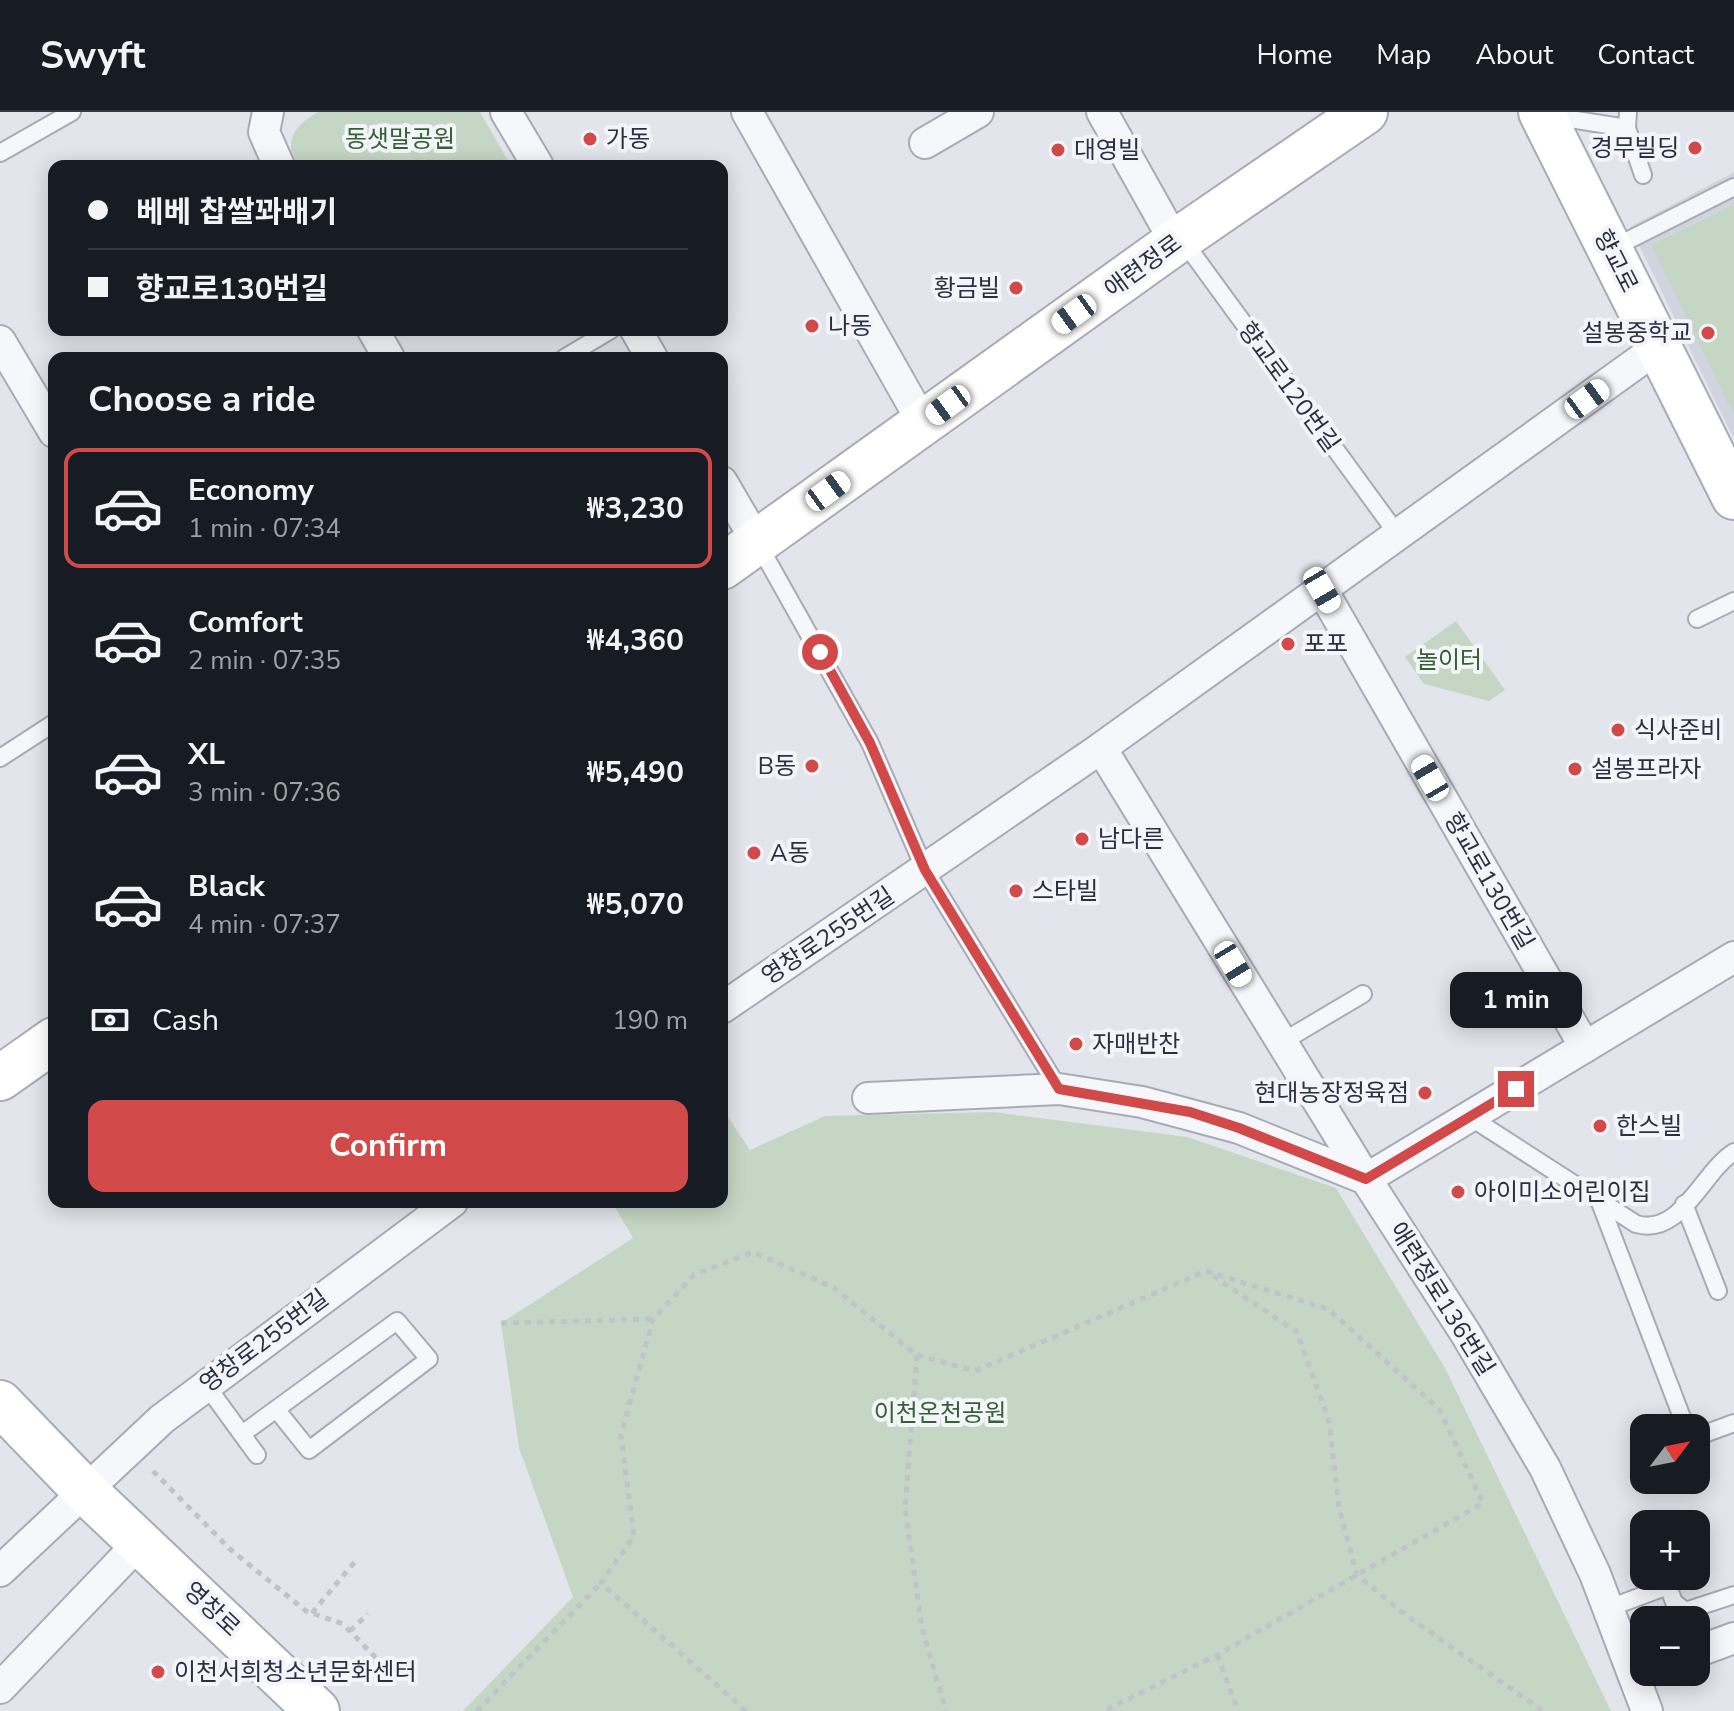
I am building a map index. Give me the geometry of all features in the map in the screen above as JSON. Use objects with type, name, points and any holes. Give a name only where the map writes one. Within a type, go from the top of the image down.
[{"type":"street","points":[[268,112],[264,132],[276,160]]},
{"type":"street","points":[[506,112],[534,160]]},
{"type":"street","points":[[747,112],[923,423]]},
{"type":"street","points":[[925,143],[978,112]]},
{"type":"street","points":[[1102,112],[1178,240]]},
{"type":"street","name":"애련정로","points":[[739,555],[1178,240],[1362,113]]},
{"type":"street","name":"향교로","points":[[1558,124],[1610,250],[1734,497]]},
{"type":"street","points":[[0,341],[48,422]]},
{"type":"street","points":[[925,870],[1101,748],[1660,346]]},
{"type":"street","points":[[728,508],[739,555]]},
{"type":"street","name":"향교로130번길","points":[[1322,590],[1585,1047]]},
{"type":"street","points":[[1101,748],[1366,1179]]},
{"type":"street","name":"영창로255번길","points":[[728,997],[925,870]]},
{"type":"street","points":[[1366,1179],[1734,957]]},
{"type":"street","points":[[0,1078],[48,1044]]},
{"type":"street","points":[[868,1098],[1059,1089],[1190,1112],[1239,1128],[1366,1179]]},
{"type":"street","name":"애련정로136번길","points":[[1366,1179],[1466,1334],[1545,1468],[1630,1652]]},
{"type":"street","name":"영창로255번길","points":[[0,1571],[83,1489],[206,1385],[444,1208]]},
{"type":"street","name":"영창로","points":[[0,1403],[83,1489],[317,1711]]},
{"type":"street","points":[[0,1688],[140,1542]]},
{"type":"street","points":[[1710,1647],[1734,1638]]},
{"type":"street","name":"애련정로136번길","points":[[1642,1686],[1647,1711]]},
{"type":"lane","points":[[0,153],[72,112]]},
{"type":"lane","points":[[1558,124],[1627,120],[1643,175]]},
{"type":"lane","points":[[1610,250],[1734,187]]},
{"type":"lane","name":"향교로120번길","points":[[1178,240],[1398,535]]},
{"type":"lane","points":[[574,352],[601,336]]},
{"type":"lane","points":[[739,555],[870,743],[925,870],[1059,1089]]},
{"type":"lane","points":[[1697,619],[1734,601]]},
{"type":"lane","points":[[0,758],[48,727]]},
{"type":"lane","points":[[1282,1042],[1363,994]]},
{"type":"lane","points":[[1470,1117],[1599,1200],[1647,1227],[1674,1217],[1734,1152]]},
{"type":"lane","points":[[1599,1200],[1681,1414]]},
{"type":"lane","points":[[1684,1204],[1718,1291]]},
{"type":"lane","points":[[242,1434],[276,1409],[397,1321],[429,1359],[309,1450],[276,1409]]},
{"type":"lane","points":[[206,1385],[257,1455]]},
{"type":"lane","points":[[1710,1432],[1734,1423]]},
{"type":"lane","points":[[1609,1608],[1647,1590]]},
{"type":"lane","points":[[1670,1590],[1677,1607],[1685,1611],[1734,1595]]},
{"type":"path","points":[[477,1711],[601,1583],[634,1536],[621,1435],[653,1319],[694,1275],[753,1252],[834,1288],[917,1355],[975,1371],[1206,1271],[1328,1309],[1439,1409],[1483,1503],[1217,1655],[1104,1711]]},
{"type":"path","points":[[1206,1271],[1297,1332],[1329,1421],[1339,1508],[1357,1575],[1407,1616],[1543,1711]]},
{"type":"path","points":[[501,1323],[653,1319]]},
{"type":"path","points":[[917,1355],[905,1508],[922,1628],[946,1711]]},
{"type":"path","points":[[130,1448],[230,1549],[312,1613],[329,1617],[350,1631],[378,1660]]},
{"type":"path","points":[[312,1613],[358,1558]]},
{"type":"path","points":[[601,1583],[746,1711]]},
{"type":"path","points":[[350,1631],[368,1614]]},
{"type":"path","points":[[1217,1655],[1238,1711]]},
{"type":"shaded area","name":"설봉중학교","points":[[1734,172],[1734,439],[1630,227]]},
{"type":"green space","name":"동샛말공원","points":[[318,112],[480,112],[508,160],[294,160],[291,141],[303,122]]},
{"type":"green space","name":"설봉중학교","points":[[1734,205],[1734,416],[1651,245]]},
{"type":"green space","name":"놀이터","points":[[1456,621],[1505,690],[1489,701],[1424,684],[1405,657]]},
{"type":"green space","name":"이천온천공원","points":[[993,1112],[1187,1137],[1336,1188],[1445,1368],[1611,1711],[463,1711],[573,1597],[519,1448],[501,1323],[633,1238],[616,1208],[728,1208],[728,1117],[750,1150],[825,1116]]},
{"type":"place","name":"가동","points":[[590,139]]},
{"type":"place","name":"경무빌딩","points":[[1695,148]]},
{"type":"place","name":"대영빌","points":[[1058,150]]},
{"type":"place","name":"황금빌","points":[[1016,288]]},
{"type":"place","name":"나동","points":[[812,326]]},
{"type":"place","name":"설봉중학교","points":[[1708,333]]},
{"type":"place","name":"포포","points":[[1288,644]]},
{"type":"place","name":"식사준비","points":[[1618,730]]},
{"type":"place","name":"B동","points":[[812,766]]},
{"type":"place","name":"설봉프라자","points":[[1575,769]]},
{"type":"place","name":"남다른","points":[[1082,839]]},
{"type":"place","name":"A동","points":[[754,853]]},
{"type":"place","name":"스타빌","points":[[1016,891]]},
{"type":"place","name":"자매반찬","points":[[1076,1044]]},
{"type":"place","name":"현대농장정육점","points":[[1425,1093]]},
{"type":"place","name":"한스빌","points":[[1600,1126]]},
{"type":"place","name":"아이미소어린이집","points":[[1458,1192]]},
{"type":"place","name":"이천서희청소년문화센터","points":[[158,1672]]},
{"type":"route","points":[[820,652],[870,743],[925,870],[1059,1089],[1190,1112],[1239,1128],[1366,1179],[1516,1089]]}]
